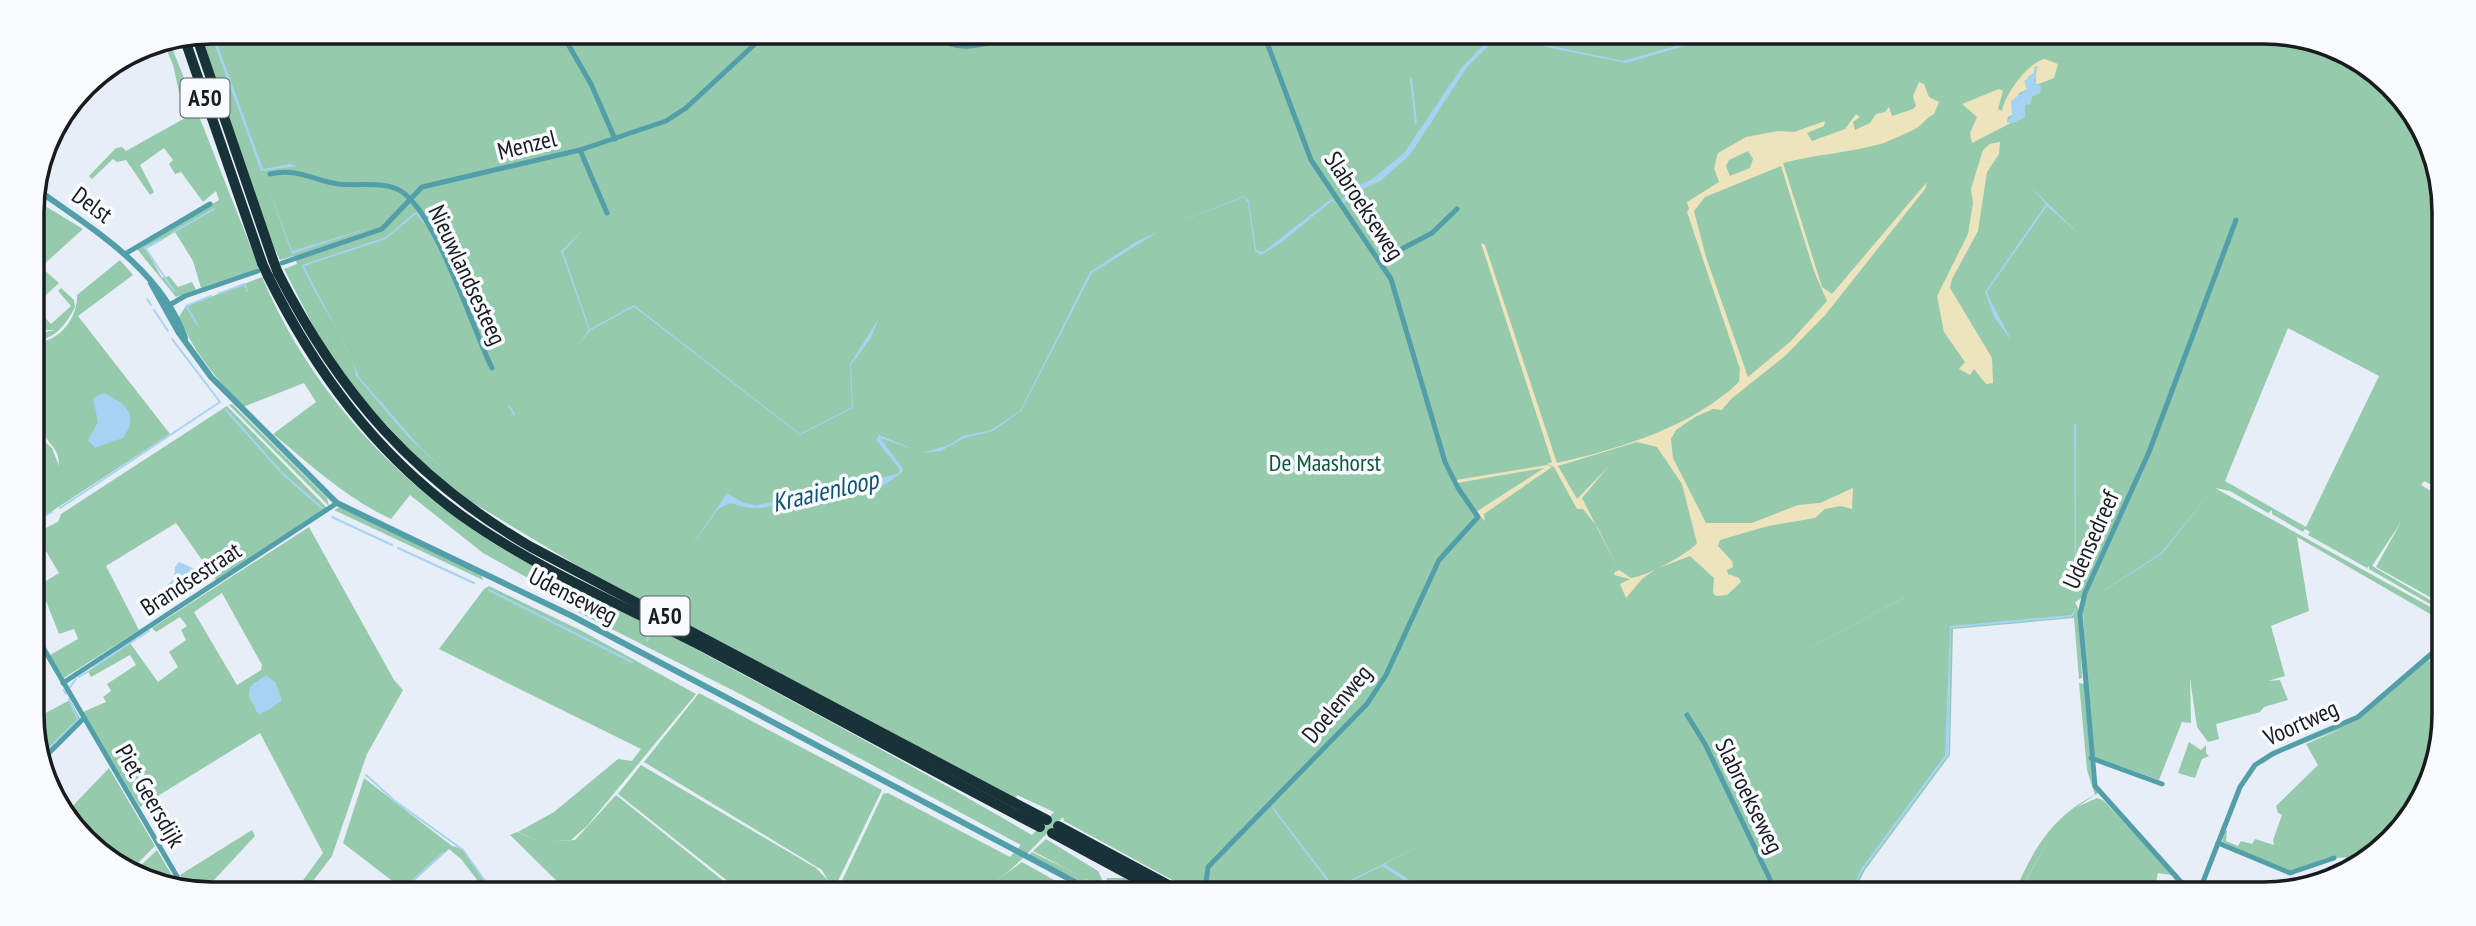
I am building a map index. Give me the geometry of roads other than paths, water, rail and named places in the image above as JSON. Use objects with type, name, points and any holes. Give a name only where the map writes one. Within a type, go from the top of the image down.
[{"type":"highway","name":"A50","points":[[199,45],[270,268]]},
{"type":"highway","name":"A50","points":[[187,46],[270,268],[348,390],[413,461],[478,513],[531,547],[1043,823]]},
{"type":"highway","points":[[1144,882],[1055,830],[1161,882]]},
{"type":"street","points":[[568,44],[591,84],[615,139]]},
{"type":"street","name":"Menzel","points":[[167,307],[185,296],[382,229],[422,187],[580,150],[677,114],[755,44]]},
{"type":"street","points":[[944,44],[958,47],[987,44]]},
{"type":"street","name":"Slabroekseweg","points":[[1268,44],[1311,160],[1381,260],[1395,291],[1445,462],[1458,488],[1478,517]]},
{"type":"street","points":[[580,150],[607,213]]},
{"type":"street","points":[[270,174],[298,172],[337,183],[393,188],[409,198]]},
{"type":"street","name":"Delst","points":[[45,195],[125,254]]},
{"type":"street","name":"Nieuwlandsesteeg","points":[[409,198],[427,218],[492,368]]},
{"type":"street","points":[[125,254],[210,204]]},
{"type":"street","points":[[1381,260],[1432,233],[1457,209]]},
{"type":"street","name":"Udensedreef","points":[[2181,882],[2101,795],[2092,775],[2081,604],[2149,452],[2236,220]]},
{"type":"street","name":"Udenseweg","points":[[125,254],[150,283],[187,343],[233,401],[337,503],[562,611],[1075,882]]},
{"type":"street","name":"Brandsestraat","points":[[63,683],[337,503]]},
{"type":"street","name":"Doelenweg","points":[[1206,882],[1208,867],[1367,704],[1386,675],[1439,560],[1478,517]]},
{"type":"street","name":"Piet Geersdijk","points":[[44,650],[178,879]]},
{"type":"street","name":"Voortweg","points":[[2202,882],[2240,787],[2255,765],[2272,754],[2358,717],[2432,653]]},
{"type":"street","name":"Slabroekseweg","points":[[1687,715],[1705,744],[1771,882]]},
{"type":"street","points":[[49,753],[84,718]]},
{"type":"street","points":[[2091,758],[2162,783]]},
{"type":"street","points":[[2218,843],[2290,873],[2334,858]]},
{"type":"water","points":[[214,44],[217,44],[263,169],[290,164],[298,166],[261,171]]},
{"type":"water","points":[[1484,44],[1490,44],[1467,67],[1410,155],[1380,181],[1355,193],[1343,204],[1341,201],[1351,189],[1371,180],[1404,153],[1462,67]]},
{"type":"water","points":[[1532,44],[1542,44],[1623,61],[1691,44],[1626,63]]},
{"type":"water","points":[[2035,66],[2038,66],[2034,81],[2041,87],[2040,93],[2032,97],[2031,104],[2025,105],[2025,117],[2013,123],[2007,122],[2012,115],[2011,101],[2027,89],[2024,81],[2034,73]]},
{"type":"water","points":[[265,178],[292,251],[375,226],[292,254]]},
{"type":"water","points":[[2029,185],[2081,236],[2047,206],[1987,292],[2010,339],[1994,317],[1985,292],[2046,204]]},
{"type":"water","points":[[1244,196],[1249,201],[1256,250],[1263,252],[1331,199],[1341,206],[1332,201],[1282,242],[1261,255],[1255,251],[1248,203],[1244,197],[1162,229]]},
{"type":"water","points":[[419,212],[427,227],[416,214],[386,239],[304,266],[338,332],[302,265],[386,237],[414,213]]},
{"type":"water","points":[[584,229],[563,252],[590,329],[634,305],[800,434],[852,407],[850,364],[879,318],[871,338],[851,365],[853,408],[800,435],[634,307],[591,330],[577,346],[589,330],[561,251]]},
{"type":"water","points":[[1158,232],[1092,273],[1021,411],[993,431],[964,438],[941,451],[922,453],[949,445],[963,436],[991,430],[1020,411],[1090,272],[1134,243]]},
{"type":"water","points":[[353,363],[359,377],[421,448],[460,484],[409,438],[356,376]]},
{"type":"water","points":[[104,393],[124,406],[130,416],[130,423],[123,438],[95,448],[88,440],[98,422],[93,398]]},
{"type":"water","points":[[2076,424],[2076,574],[2075,573]]},
{"type":"water","points":[[879,435],[918,451],[880,438],[903,472],[881,487],[867,484],[819,498],[802,498],[763,508],[730,503],[718,509],[688,551],[727,493],[744,503],[756,505],[847,488],[899,473],[899,468],[876,440]]},
{"type":"water","points":[[2213,489],[2162,554],[2086,602],[2161,553]]},
{"type":"water","points":[[179,562],[197,570],[200,577],[170,596],[165,587],[174,579],[175,567]]},
{"type":"water","points":[[1905,597],[1906,597],[1695,709]]},
{"type":"water","points":[[2077,607],[2072,617],[1951,628],[1949,754],[1856,882],[1861,869],[1945,755],[1950,626],[2071,615]]},
{"type":"water","points":[[266,675],[275,682],[282,700],[258,714],[249,696],[250,687]]},
{"type":"water","points":[[1273,807],[1330,882],[1272,808]]},
{"type":"water","points":[[1425,843],[1385,864],[1413,882],[1407,882],[1382,866],[1347,882]]},
{"type":"waterway","points":[[1411,79],[1416,123]]},
{"type":"waterway","points":[[172,233],[214,209]]},
{"type":"waterway","points":[[162,239],[145,248],[174,291]]},
{"type":"waterway","points":[[218,294],[245,284],[247,291]]},
{"type":"waterway","points":[[197,324],[186,306],[211,296]]},
{"type":"waterway","points":[[147,299],[151,305]]},
{"type":"waterway","points":[[154,310],[168,331]]},
{"type":"waterway","points":[[60,508],[220,402],[172,339]]},
{"type":"waterway","points":[[509,406],[514,414]]},
{"type":"waterway","points":[[226,410],[283,474],[322,508]]},
{"type":"waterway","points":[[44,516],[52,512]]},
{"type":"waterway","points":[[332,517],[392,545]]},
{"type":"waterway","points":[[398,548],[474,583]]},
{"type":"waterway","points":[[489,590],[632,662]]},
{"type":"waterway","points":[[138,638],[149,631]]},
{"type":"waterway","points":[[650,636],[651,632]]},
{"type":"waterway","points":[[94,667],[136,639]]},
{"type":"waterway","points":[[79,677],[89,671]]},
{"type":"waterway","points":[[70,687],[76,679]]},
{"type":"waterway","points":[[64,690],[66,694]]},
{"type":"waterway","points":[[48,749],[78,720],[69,699]]},
{"type":"waterway","points":[[366,775],[395,801],[463,850],[486,882]]},
{"type":"waterway","points":[[410,882],[443,853]]},
{"type":"park label","name":"De Maashorst","points":[[1325,463]]},
{"type":"water label","name":"Kraaienloop","points":[[825,491]]}]
